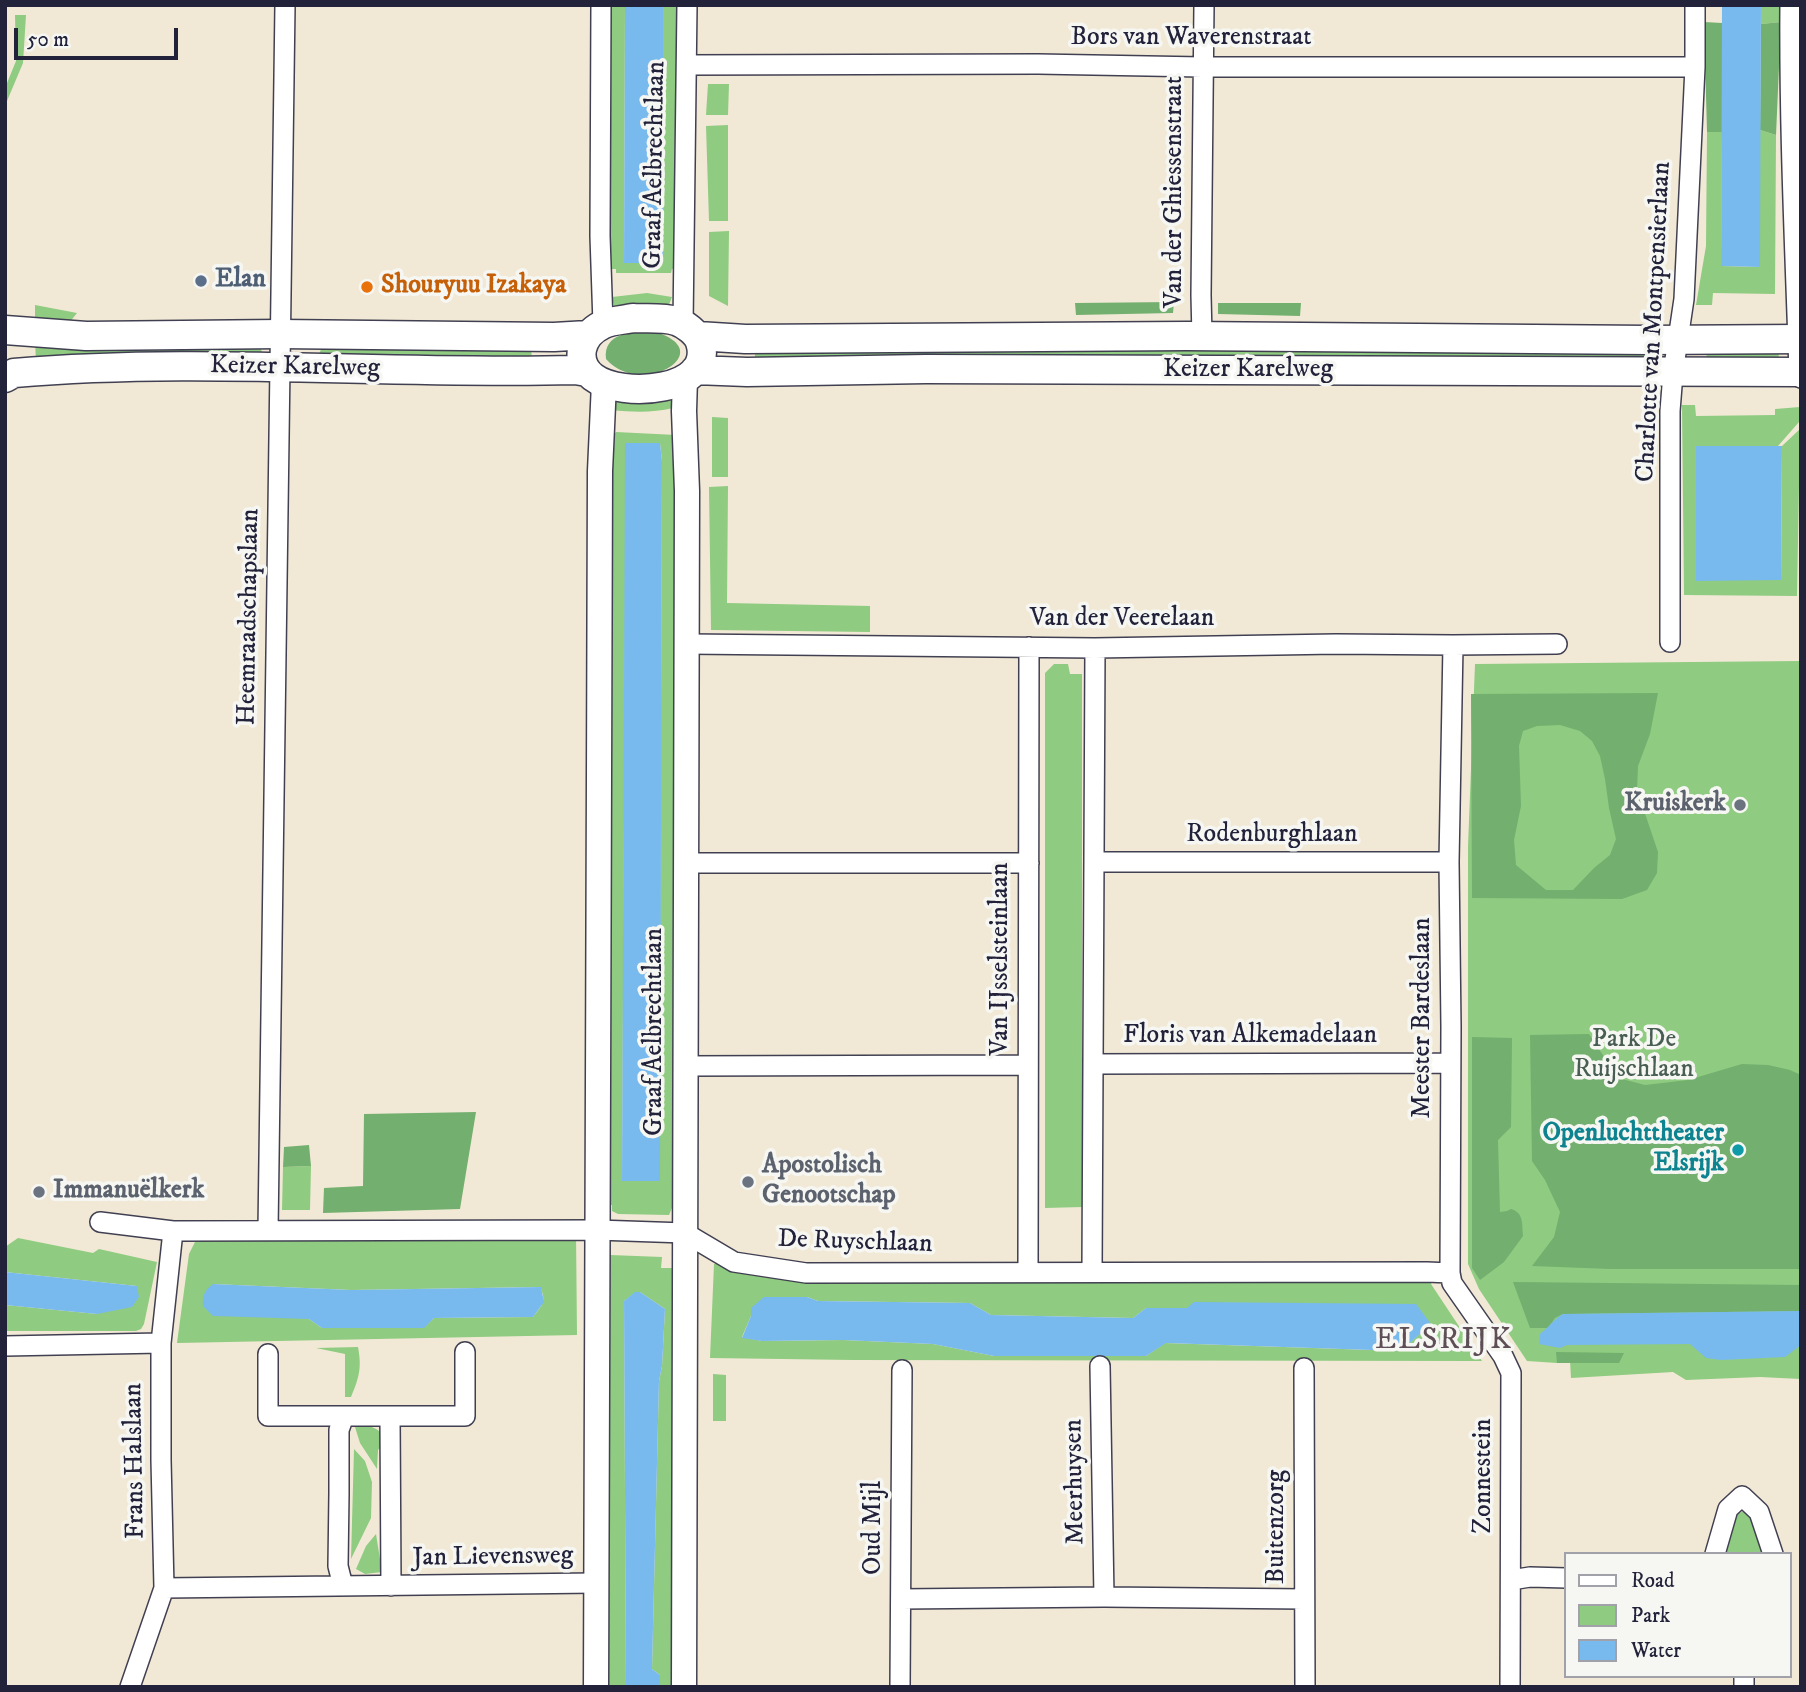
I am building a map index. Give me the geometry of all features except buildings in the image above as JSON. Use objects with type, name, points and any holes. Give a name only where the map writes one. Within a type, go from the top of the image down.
[{"type":"main road","points":[[634,318],[675,321],[691,330],[702,349],[701,359],[690,374],[658,388],[640,390],[617,387],[595,378],[582,359],[581,348],[595,330],[634,318]]},
{"type":"main road","name":"Keizer Karelweg","points":[[5,330],[86,336],[280,334],[545,337],[595,330]]},
{"type":"main road","name":"Keizer Karelweg","points":[[691,330],[745,339],[1799,339]]},
{"type":"main road","name":"Keizer Karelweg","points":[[5,378],[14,373],[139,366],[575,370],[595,378]]},
{"type":"main road","name":"Keizer Karelweg","points":[[690,374],[926,369],[1800,374]]},
{"type":"street","name":"Heemraadschapslaan","points":[[268,1230],[285,5]]},
{"type":"street","name":"Graaf Aelbrechtlaan","points":[[595,330],[603,293],[600,236],[601,5]]},
{"type":"street","name":"Graaf Aelbrechtlaan","points":[[687,5],[691,330]]},
{"type":"street","name":"Van der Ghiessenstraat","points":[[1202,337],[1200,295],[1204,5]]},
{"type":"street","name":"Charlotte van Montpensierlaan","points":[[1671,642],[1671,411],[1684,299],[1695,67],[1695,5]]},
{"type":"street","points":[[1790,5],[1795,67],[1800,374]]},
{"type":"street","name":"Bors van Waverenstraat","points":[[687,65],[1695,67]]},
{"type":"street","name":"Graaf Aelbrechtlaan","points":[[684,1687],[690,374]]},
{"type":"street","points":[[595,378],[600,471],[596,1687]]},
{"type":"street","name":"Van der Veerelaan","points":[[687,644],[1095,648],[1557,644]]},
{"type":"street","name":"Meester Bardeslaan","points":[[1453,645],[1449,863],[1450,1273],[1452,1283],[1503,1356],[1511,1373]]},
{"type":"street","name":"Van IJsselsteinlaan","points":[[1028,1272],[1029,647]]},
{"type":"street","points":[[1092,1271],[1095,648]]},
{"type":"street","name":"Rodenburghlaan","points":[[1094,862],[1449,863]]},
{"type":"street","points":[[686,863],[1029,863]]},
{"type":"street","name":"Floris van Alkemadelaan","points":[[1093,1064],[1450,1063]]},
{"type":"street","points":[[686,1066],[1028,1065]]},
{"type":"street","name":"De Ruyschlaan","points":[[100,1222],[173,1231],[597,1230],[685,1233],[734,1262],[806,1273],[1450,1273]]},
{"type":"street","name":"Frans Halslaan","points":[[130,1687],[163,1588],[161,1343],[173,1231]]},
{"type":"street","points":[[5,1346],[161,1343]]},
{"type":"street","points":[[268,1354],[268,1416],[465,1416],[464,1352]]},
{"type":"street","name":"Meerhuysen","points":[[1100,1366],[1104,1597]]},
{"type":"street","name":"Buitenzorg","points":[[1304,1368],[1304,1687]]},
{"type":"street","name":"Oud Mijl","points":[[901,1687],[902,1370]]},
{"type":"street","name":"Zonnestein","points":[[1510,1687],[1511,1373]]},
{"type":"street","points":[[343,1586],[338,1566],[338,1517],[339,1430],[344,1416]]},
{"type":"street","name":"Jan Lievensweg","points":[[390,1416],[391,1586]]},
{"type":"street","points":[[1716,1552],[1728,1509],[1742,1496],[1759,1512],[1772,1552]]},
{"type":"street","points":[[1510,1580],[1530,1577],[1564,1578]]},
{"type":"street","name":"Jan Lievensweg","points":[[163,1588],[596,1583]]},
{"type":"street","points":[[901,1599],[1304,1599]]},
{"type":"green space","points":[[607,5],[625,5],[624,263],[662,263],[663,5],[681,5],[677,269],[672,269],[671,273],[616,273],[616,269],[610,269]]},
{"type":"green space","points":[[1761,5],[1780,5],[1781,22],[1761,24]]},
{"type":"green space","points":[[15,15],[26,15],[23,63],[5,101],[5,88],[16,61]]},
{"type":"green space","points":[[1704,22],[1722,23],[1722,132],[1707,132]]},
{"type":"green space","points":[[1781,22],[1776,135],[1760,130],[1761,24]]},
{"type":"green space","points":[[708,84],[729,84],[728,115],[706,115]]},
{"type":"green space","points":[[728,125],[728,221],[709,221],[706,126]]},
{"type":"green space","points":[[1760,130],[1776,135],[1775,294],[1713,293],[1712,305],[1696,305],[1706,246],[1707,132],[1722,132],[1721,266],[1760,267]]},
{"type":"green space","points":[[729,231],[728,306],[709,296],[709,232]]},
{"type":"green space","points":[[647,293],[672,297],[667,310],[615,311],[612,297]]},
{"type":"green space","points":[[1174,302],[1173,313],[1076,315],[1075,303]]},
{"type":"green space","points":[[1218,303],[1301,303],[1300,316],[1218,314]]},
{"type":"green space","points":[[35,305],[77,313],[65,328],[35,326]]},
{"type":"green space","points":[[652,331],[672,339],[680,349],[678,359],[669,368],[638,375],[621,370],[606,359],[606,350],[614,339],[628,333]]},
{"type":"green space","points":[[35,342],[258,342],[262,357],[36,361]]},
{"type":"green space","points":[[324,343],[531,346],[532,361],[323,360],[319,354]]},
{"type":"green space","points":[[755,347],[1647,347],[1647,364],[755,361]]},
{"type":"green space","points":[[1709,352],[1779,353],[1778,362],[1705,358]]},
{"type":"green space","points":[[669,395],[673,408],[642,412],[611,410],[616,396]]},
{"type":"green space","points":[[1682,405],[1695,405],[1696,416],[1775,415],[1775,409],[1800,407],[1799,422],[1778,446],[1696,447],[1781,580],[1782,446],[1800,429],[1797,596],[1684,595]]},
{"type":"green space","points":[[712,417],[728,418],[728,477],[712,477]]},
{"type":"green space","points":[[616,432],[676,435],[678,1208],[672,1208],[669,1215],[618,1214],[612,1211],[612,1205],[606,1205],[610,441]],"holes":[[[626,443],[660,443],[662,461],[659,1181],[622,1180]]]},
{"type":"green space","points":[[728,486],[727,603],[870,606],[870,632],[711,630],[709,487]]},
{"type":"green space","name":"Park De Ruijschlaan","points":[[1801,661],[1801,1379],[1760,1377],[1686,1380],[1673,1372],[1571,1378],[1570,1360],[1557,1363],[1527,1361],[1479,1289],[1468,1264],[1468,847],[1475,664]]},
{"type":"green space","points":[[1054,664],[1068,664],[1070,674],[1082,674],[1082,1207],[1045,1208],[1045,673]]},
{"type":"green space","points":[[1658,693],[1650,734],[1638,766],[1637,790],[1658,852],[1657,873],[1647,890],[1622,899],[1472,898],[1471,694]],"holes":[[[1560,725],[1580,731],[1592,741],[1600,756],[1616,839],[1610,855],[1573,890],[1546,890],[1516,865],[1514,840],[1521,806],[1519,746],[1523,731],[1537,726]]]},
{"type":"green space","points":[[1589,1034],[1618,1078],[1645,1085],[1688,1080],[1742,1064],[1768,1065],[1801,1075],[1801,1269],[1611,1269],[1532,1266],[1554,1237],[1560,1212],[1545,1180],[1532,1161],[1530,1035]]},
{"type":"green space","points":[[1472,1037],[1512,1038],[1511,1127],[1498,1140],[1500,1212],[1511,1209],[1518,1213],[1522,1220],[1523,1236],[1504,1262],[1480,1280],[1472,1268]]},
{"type":"green space","points":[[476,1112],[460,1209],[323,1213],[324,1188],[363,1186],[364,1114]]},
{"type":"green space","points":[[309,1145],[311,1166],[283,1167],[284,1147]]},
{"type":"green space","points":[[311,1166],[310,1210],[282,1210],[283,1167]]},
{"type":"green space","points":[[576,1234],[577,1335],[177,1343],[189,1254],[197,1238]],"holes":[[[213,1284],[351,1290],[540,1287],[543,1300],[533,1317],[434,1318],[423,1328],[322,1328],[309,1319]]]},
{"type":"green space","points":[[18,1238],[93,1253],[99,1249],[157,1262],[141,1329],[5,1331],[5,1305],[97,1314],[137,1286],[5,1272],[5,1247]]},
{"type":"green space","points":[[610,1255],[662,1257],[661,1268],[678,1268],[676,1687],[660,1687],[660,1675],[652,1669],[659,1381],[665,1309],[636,1292],[624,1301],[626,1687],[603,1687],[605,1266]]},
{"type":"green space","points":[[726,1260],[826,1269],[1433,1281],[1431,1284],[1482,1361],[710,1358],[714,1264]],"holes":[[[807,1297],[818,1301],[970,1303],[991,1315],[1133,1318],[1146,1308],[1187,1308],[1426,1328],[1401,1351],[1165,1343],[1146,1356],[994,1356],[933,1344],[843,1340],[762,1341],[742,1337],[751,1316]]]},
{"type":"green space","points":[[1513,1282],[1801,1285],[1801,1311],[1563,1314],[1555,1318],[1548,1328],[1530,1328]]},
{"type":"green space","points":[[358,1347],[358,1378],[351,1397],[345,1397],[345,1354],[316,1348]]},
{"type":"green space","points":[[1556,1352],[1624,1353],[1619,1363],[1557,1363]]},
{"type":"green space","points":[[713,1374],[726,1375],[726,1421],[713,1421]]},
{"type":"green space","points":[[365,1425],[378,1430],[386,1441],[378,1450],[377,1469],[360,1443],[355,1427]]},
{"type":"green space","points":[[354,1449],[365,1461],[372,1482],[371,1518],[351,1559]]},
{"type":"green space","points":[[1747,1510],[1753,1514],[1763,1552],[1724,1552],[1734,1515]]},
{"type":"green space","points":[[376,1534],[382,1572],[365,1574],[356,1569],[366,1546]]},
{"type":"water","points":[[625,5],[663,5],[663,263],[624,263]]},
{"type":"water","points":[[1722,5],[1761,5],[1760,267],[1721,266]]},
{"type":"water","points":[[625,443],[660,443],[662,461],[660,1181],[622,1181]]},
{"type":"water","points":[[1696,446],[1782,446],[1781,580],[1696,581]]},
{"type":"water","points":[[5,1272],[137,1286],[139,1297],[132,1307],[97,1314],[5,1305]]},
{"type":"water","points":[[213,1284],[351,1290],[541,1287],[544,1302],[533,1317],[434,1318],[424,1328],[322,1328],[309,1319],[213,1316],[203,1306],[203,1302],[205,1293]]},
{"type":"water","points":[[635,1292],[640,1292],[665,1309],[659,1381],[652,1669],[660,1675],[660,1687],[626,1687],[624,1301]]},
{"type":"water","points":[[764,1297],[807,1297],[818,1301],[970,1303],[991,1315],[1133,1318],[1146,1308],[1187,1308],[1194,1302],[1416,1304],[1431,1324],[1401,1351],[1166,1343],[1146,1356],[994,1356],[933,1344],[843,1340],[762,1341],[742,1338],[751,1316],[751,1308]]},
{"type":"water","points":[[1801,1311],[1801,1345],[1785,1357],[1721,1360],[1706,1358],[1690,1344],[1567,1345],[1560,1348],[1539,1344],[1540,1334],[1563,1314]]},
{"type":"place","name":"Elan","points":[[201,281]]},
{"type":"place","name":"Shouryuu Izakaya","points":[[367,287]]},
{"type":"place","name":"Kruiskerk","points":[[1740,805]]},
{"type":"place","name":"Openluchttheater Elsrijk","points":[[1738,1150]]},
{"type":"place","name":"Apostolisch Genootschap","points":[[748,1182]]},
{"type":"place","name":"Immanuëlkerk","points":[[39,1192]]},
{"type":"district","name":"ELSRIJK","points":[[1444,1342]]}]
